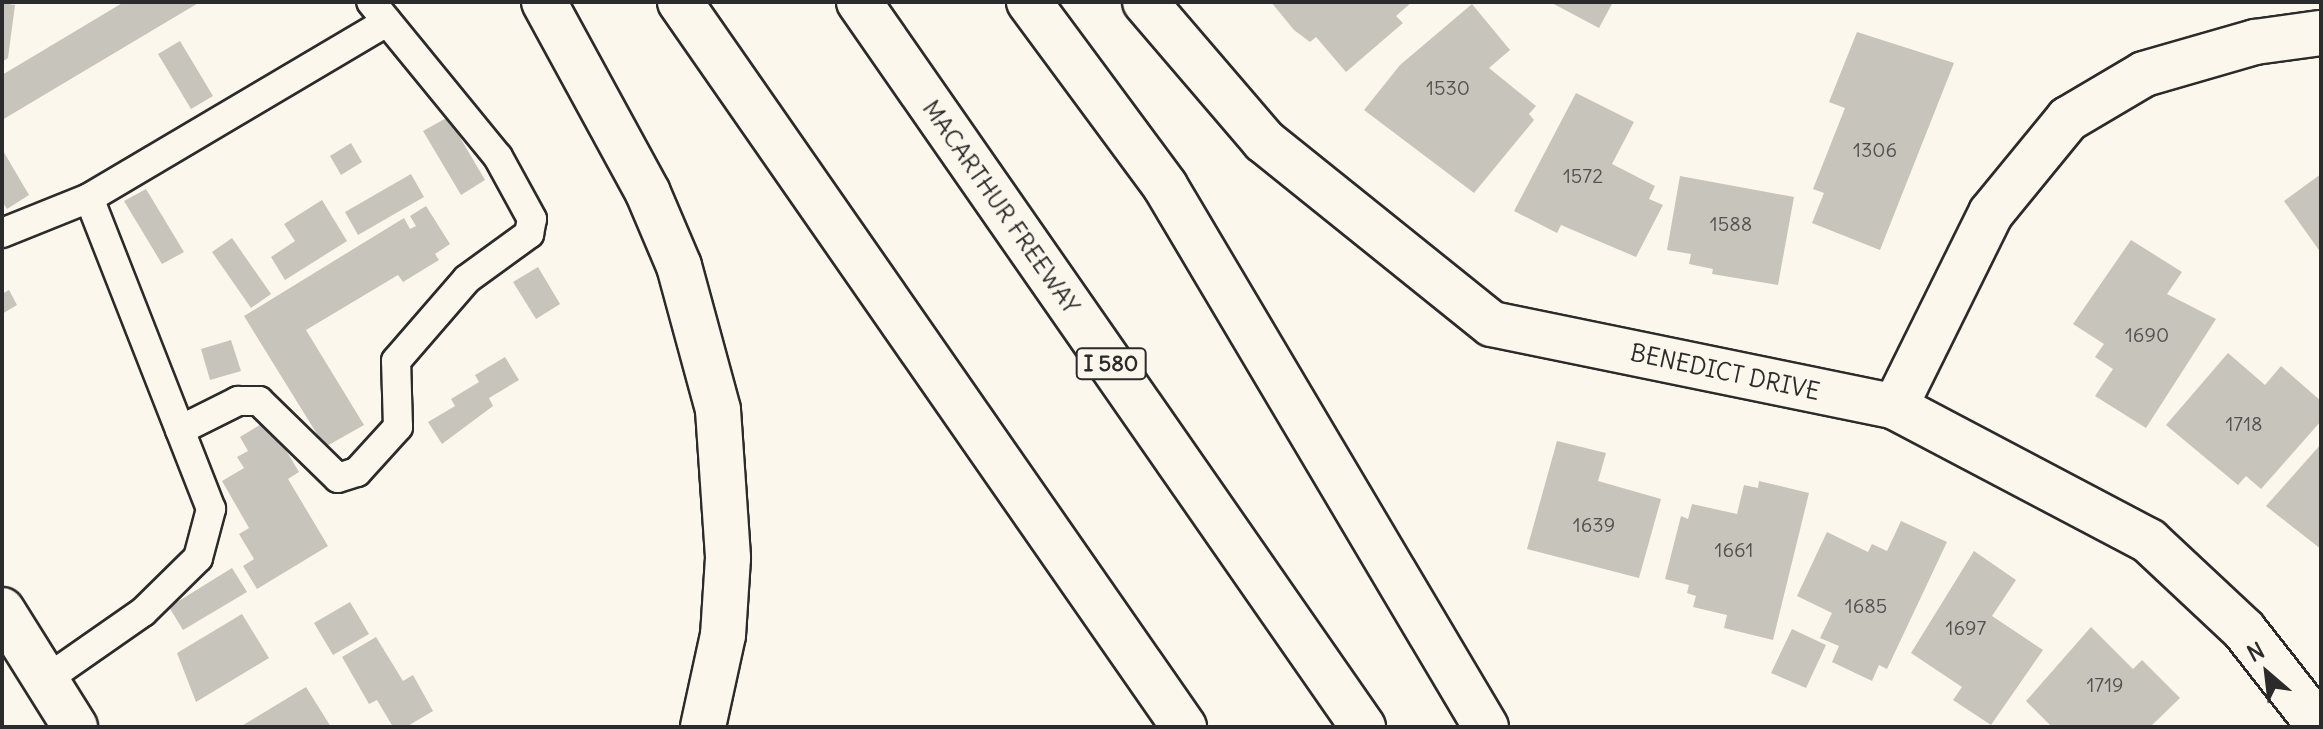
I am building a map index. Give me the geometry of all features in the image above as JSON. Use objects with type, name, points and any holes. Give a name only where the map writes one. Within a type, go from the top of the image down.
[{"type":"main road","points":[[544,2],[648,193],[684,281],[718,410],[728,558],[723,635],[703,727]]},
{"type":"main road","points":[[680,2],[1184,727]]},
{"type":"main road","name":"MACARTHUR FREEWAY","points":[[859,2],[1363,727]]},
{"type":"main road","points":[[1029,2],[1181,211],[1486,727]]},
{"type":"main road","name":"BENEDICT DRIVE","points":[[1145,2],[1264,141],[1492,324],[1895,407],[2149,541],[2244,630],[2320,727]]},
{"type":"main road","points":[[1895,407],[1991,213],[2068,119],[2144,74],[2255,42],[2321,33]]},
{"type":"main road","points":[[2,610],[75,727]]},
{"type":"lane","points":[[2,233],[89,198],[379,12],[498,157],[532,219],[529,234],[467,279],[396,361],[398,427],[357,472],[338,478],[259,401],[238,401],[180,430]]},
{"type":"lane","points":[[44,681],[143,612],[198,558],[211,509],[89,198]]},
{"type":"building","points":[[124,2],[200,2],[2,120],[2,75]]},
{"type":"building","points":[[1271,2],[1412,2],[1396,16],[1403,23],[1346,72],[1316,37],[1310,42],[1294,30]]},
{"type":"building","points":[[1550,2],[1613,2],[1599,28]]},
{"type":"building","points":[[2,3],[15,5],[8,58],[2,62]]},
{"type":"building","points":[[1472,4],[1510,50],[1489,68],[1536,106],[1529,114],[1534,120],[1474,193],[1364,110],[1400,65]]},
{"type":"building","points":[[1857,32],[1954,63],[1880,250],[1812,223],[1824,193],[1813,189],[1845,108],[1829,102]]},
{"type":"building","points":[[180,41],[213,96],[191,109],[158,54]]},
{"type":"building","points":[[1576,93],[1634,122],[1612,164],[1655,186],[1649,199],[1663,205],[1636,257],[1561,225],[1557,233],[1514,211]]},
{"type":"building","points":[[448,117],[485,180],[461,195],[423,131]]},
{"type":"building","points":[[351,143],[362,162],[341,175],[330,156]]},
{"type":"building","points":[[2,149],[29,195],[7,209],[2,201]]},
{"type":"building","points":[[411,174],[424,197],[358,235],[345,212]]},
{"type":"building","points":[[2321,174],[2321,253],[2284,201]]},
{"type":"building","points":[[1680,176],[1794,197],[1778,285],[1712,274],[1713,269],[1689,264],[1691,254],[1667,250]]},
{"type":"building","points":[[146,189],[184,252],[162,264],[124,201]]},
{"type":"building","points":[[322,200],[347,241],[285,280],[271,257],[295,241],[284,224]]},
{"type":"building","points":[[426,206],[450,244],[435,254],[439,260],[403,282],[398,275],[306,330],[364,425],[325,447],[244,316],[404,218],[410,229],[416,226],[410,216]]},
{"type":"building","points":[[232,238],[271,294],[251,308],[212,252]]},
{"type":"building","points":[[2131,240],[2182,272],[2167,294],[2216,319],[2146,428],[2095,396],[2113,369],[2095,357],[2104,344],[2073,324]]},
{"type":"building","points":[[538,267],[560,304],[536,319],[513,282]]},
{"type":"building","points":[[9,290],[17,305],[2,314],[2,294]]},
{"type":"building","points":[[231,340],[241,371],[210,380],[201,349]]},
{"type":"building","points":[[2228,353],[2265,385],[2281,366],[2321,401],[2321,421],[2261,489],[2246,476],[2238,485],[2166,425]]},
{"type":"building","points":[[505,357],[519,380],[489,398],[493,406],[442,444],[428,422],[455,406],[451,399],[479,382],[475,375]]},
{"type":"building","points":[[268,420],[299,472],[288,479],[328,546],[257,589],[243,566],[254,559],[239,534],[249,528],[222,481],[244,468],[237,457],[248,451],[240,437]]},
{"type":"building","points":[[1557,441],[1606,453],[1598,481],[1661,499],[1639,578],[1527,549]]},
{"type":"building","points":[[2321,444],[2321,549],[2266,506]]},
{"type":"building","points":[[1759,481],[1809,493],[1773,640],[1724,628],[1727,615],[1693,607],[1696,596],[1687,593],[1689,585],[1665,579],[1681,516],[1688,519],[1692,504],[1737,514],[1744,485],[1758,488]]},
{"type":"building","points":[[1901,521],[1947,542],[1887,669],[1879,665],[1872,681],[1832,662],[1839,646],[1820,638],[1832,613],[1797,596],[1827,532],[1868,552],[1872,544],[1887,551]]},
{"type":"building","points":[[1974,551],[2016,580],[1992,616],[2043,650],[1991,725],[1953,700],[1962,687],[1911,653]]},
{"type":"building","points":[[232,568],[247,592],[183,630],[169,607]]},
{"type":"building","points":[[350,602],[369,634],[333,655],[314,623]]},
{"type":"building","points":[[242,614],[269,658],[196,702],[177,653]]},
{"type":"building","points":[[2091,627],[2133,669],[2142,660],[2180,698],[2150,727],[2052,727],[2026,701]]},
{"type":"building","points":[[1792,629],[1826,645],[1806,688],[1771,673]]},
{"type":"building","points":[[376,637],[403,681],[413,675],[433,711],[406,727],[393,727],[377,700],[369,704],[342,657]]},
{"type":"building","points":[[306,687],[331,727],[240,727]]}]
